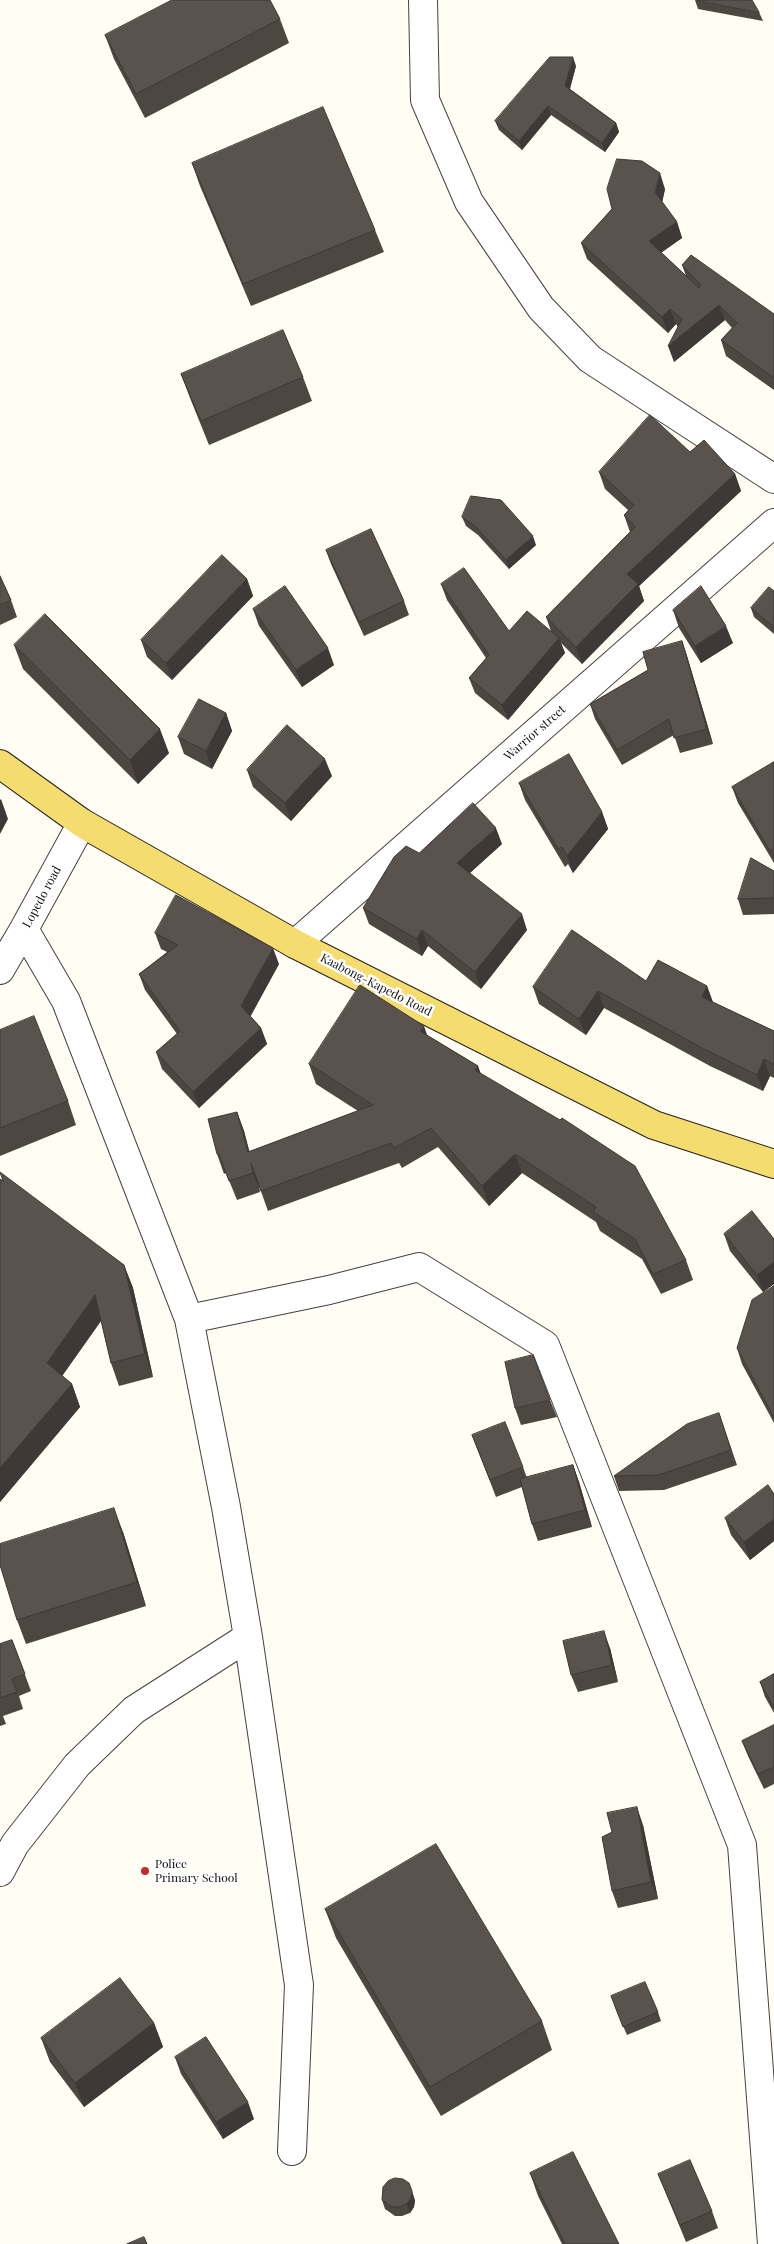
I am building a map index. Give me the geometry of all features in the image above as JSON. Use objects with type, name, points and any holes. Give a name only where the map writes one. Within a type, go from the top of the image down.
[{"type":"main road","name":"Kaabong-Kapedo Road","points":[[0,764],[82,823],[295,944],[654,1125],[774,1164]]},
{"type":"street","points":[[423,0],[425,100],[470,202],[541,308],[590,358],[774,479]]},
{"type":"street","name":"Warrior street","points":[[295,944],[774,523]]},
{"type":"street","name":"Lopedo road","points":[[0,970],[82,823]]},
{"type":"street","points":[[24,930],[66,1001],[189,1319],[226,1507],[248,1637],[300,1985],[292,2151]]},
{"type":"street","points":[[189,1319],[329,1290],[418,1267],[545,1345],[742,1844],[772,2244]]},
{"type":"street","points":[[0,1872],[15,1844],[77,1765],[134,1710],[248,1637]]},
{"type":"building","points":[[172,0],[270,0],[280,19],[136,94],[105,35]]},
{"type":"building","points":[[696,0],[752,0],[759,12]]},
{"type":"building","points":[[550,57],[573,57],[565,86],[616,123],[602,143],[548,106],[519,141],[495,121]]},
{"type":"building","points":[[323,107],[375,230],[243,284],[192,163]]},
{"type":"building","points":[[617,159],[642,161],[660,173],[655,192],[677,222],[649,241],[699,288],[701,285],[682,265],[691,255],[774,314],[774,378],[721,340],[737,323],[719,305],[668,346],[682,319],[670,309],[662,317],[581,243],[612,209],[607,189]]},
{"type":"building","points":[[283,330],[303,377],[201,421],[181,374]]},
{"type":"building","points":[[650,415],[690,452],[704,440],[735,474],[627,574],[638,584],[576,647],[546,617],[635,527],[624,515],[634,505],[599,472]]},
{"type":"building","points":[[471,496],[501,500],[533,536],[506,560],[475,526],[462,517]]},
{"type":"building","points":[[371,529],[404,601],[359,622],[326,550]]},
{"type":"building","points":[[222,555],[247,579],[166,663],[141,640]]},
{"type":"building","points":[[464,568],[509,631],[527,611],[559,638],[502,705],[469,678],[489,655],[441,584]]},
{"type":"building","points":[[0,576],[11,600],[0,605]]},
{"type":"building","points":[[285,586],[328,648],[296,670],[253,609]]},
{"type":"building","points":[[701,586],[726,626],[695,646],[673,610]]},
{"type":"building","points":[[769,587],[774,591],[774,627],[751,608]]},
{"type":"building","points":[[45,614],[160,729],[130,760],[14,645]]},
{"type":"building","points":[[682,641],[707,729],[674,738],[669,719],[617,750],[590,704],[648,670],[643,652]]},
{"type":"building","points":[[199,699],[226,713],[206,751],[178,737]]},
{"type":"building","points":[[287,725],[325,759],[285,803],[247,770]]},
{"type":"building","points":[[569,754],[602,812],[567,856],[562,847],[558,849],[519,783]]},
{"type":"building","points":[[774,762],[774,848],[770,851],[732,787]]},
{"type":"building","points":[[473,803],[496,828],[457,863],[522,914],[475,972],[422,930],[417,939],[363,908],[394,857],[406,846],[419,853]]},
{"type":"building","points":[[751,858],[774,871],[774,898],[738,899]]},
{"type":"building","points":[[176,895],[273,948],[241,1006],[261,1028],[193,1092],[156,1052],[180,1031],[139,974],[178,945],[155,933]]},
{"type":"building","points":[[572,930],[646,981],[658,960],[707,986],[702,997],[774,1031],[774,1065],[764,1059],[757,1075],[704,1049],[598,991],[579,1019],[533,987]]},
{"type":"building","points":[[360,985],[424,1026],[420,1031],[478,1066],[475,1070],[560,1120],[562,1118],[635,1166],[686,1260],[653,1274],[635,1239],[593,1212],[596,1207],[515,1154],[482,1186],[431,1128],[394,1148],[391,1143],[261,1191],[251,1163],[253,1173],[229,1181],[219,1154],[217,1154],[208,1119],[237,1112],[248,1152],[373,1105],[309,1064]]},
{"type":"building","points":[[34,1016],[68,1101],[0,1128],[0,1030]]},
{"type":"building","points":[[0,1172],[124,1265],[145,1354],[111,1363],[95,1295],[47,1363],[72,1384],[0,1468],[0,1179],[3,1181]]},
{"type":"building","points":[[752,1211],[774,1239],[774,1262],[757,1275],[724,1234]]},
{"type":"building","points":[[774,1286],[774,1418],[737,1348],[752,1300]]},
{"type":"building","points":[[533,1355],[550,1400],[515,1408],[505,1362]]},
{"type":"building","points":[[719,1413],[731,1450],[659,1475],[614,1476],[687,1424]]},
{"type":"building","points":[[505,1422],[523,1467],[490,1480],[472,1435]]},
{"type":"building","points":[[573,1465],[585,1510],[532,1524],[520,1479]]},
{"type":"building","points":[[768,1485],[774,1494],[774,1519],[744,1542],[725,1518]]},
{"type":"building","points":[[114,1508],[137,1582],[17,1620],[0,1565],[0,1544]]},
{"type":"building","points":[[604,1631],[612,1665],[571,1675],[563,1641]]},
{"type":"building","points":[[12,1640],[25,1674],[12,1679],[17,1692],[0,1698],[0,1644]]},
{"type":"building","points":[[774,1674],[774,1708],[760,1682]]},
{"type":"building","points":[[774,1725],[774,1767],[758,1774],[742,1741]]},
{"type":"building","points":[[637,1807],[651,1882],[612,1891],[602,1837],[612,1832],[607,1813]]},
{"type":"building","points":[[436,1844],[542,2021],[430,2087],[325,1909]]},
{"type":"building","points":[[120,1978],[154,2023],[75,2083],[41,2038]]},
{"type":"building","points":[[645,1982],[658,2012],[623,2027],[611,1996]]},
{"type":"building","points":[[206,2037],[248,2102],[216,2122],[175,2057]]},
{"type":"building","points":[[573,2152],[619,2244],[565,2244],[530,2173]]},
{"type":"building","points":[[690,2160],[712,2211],[680,2225],[658,2174]]},
{"type":"building","points":[[395,2178],[403,2179],[409,2183],[412,2191],[411,2198],[407,2204],[399,2207],[392,2207],[382,2200],[383,2187],[388,2181]]},
{"type":"building","points":[[144,2237],[147,2244],[127,2244]]},
{"type":"place","name":"Police Primary School","points":[[145,1871]]}]
